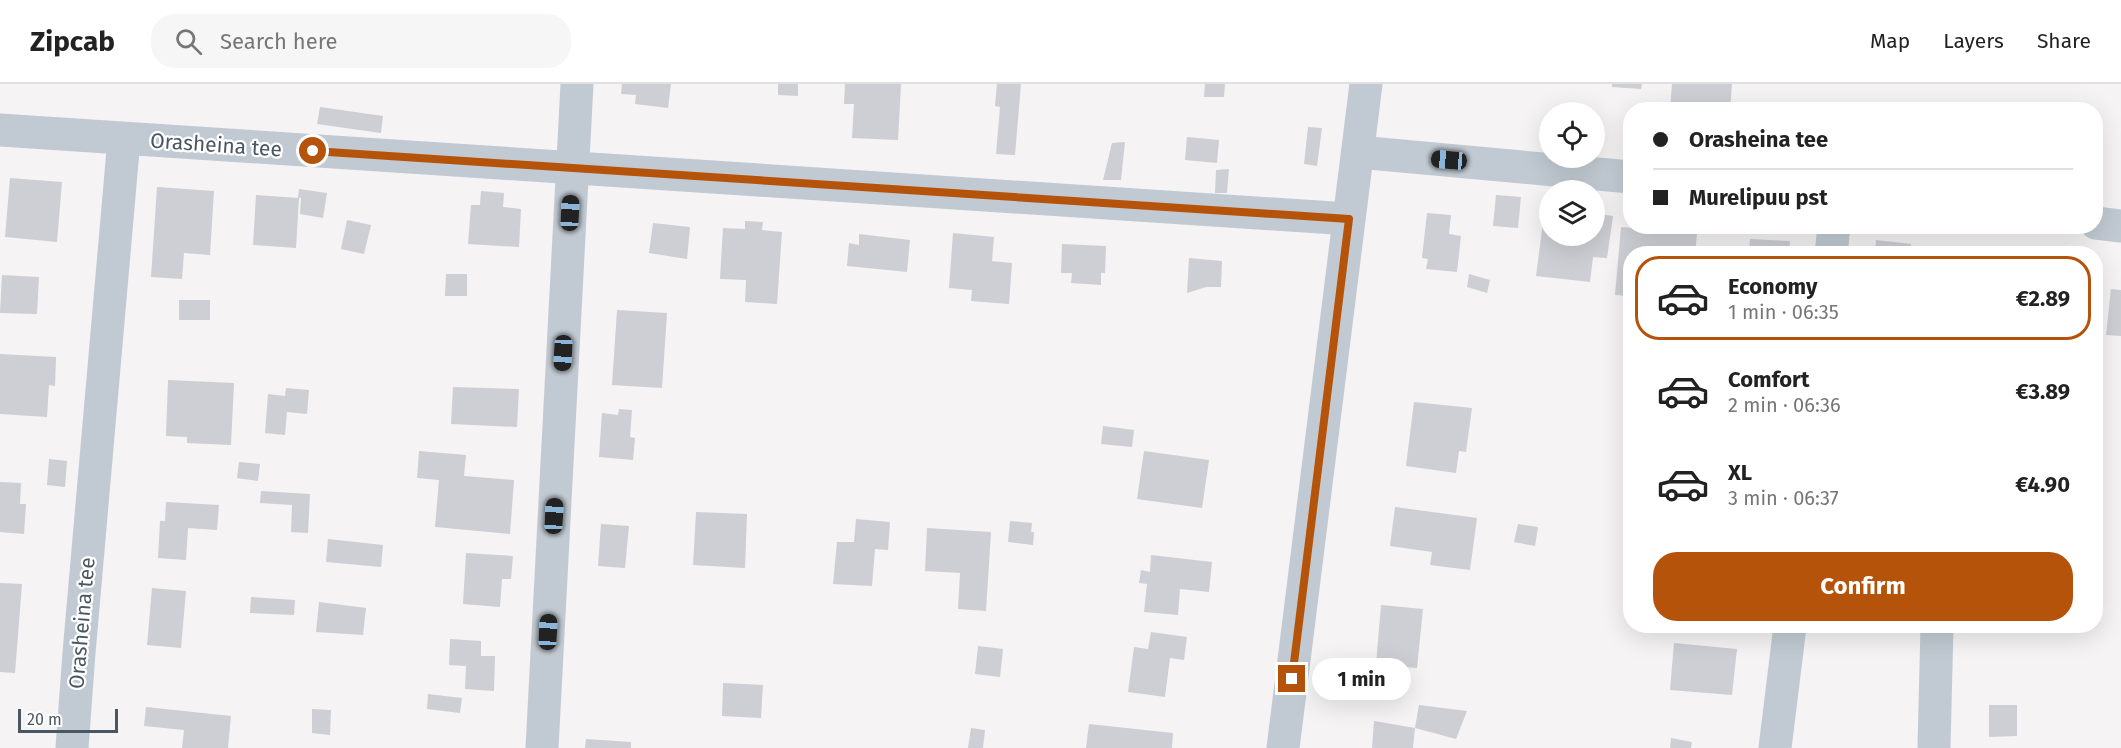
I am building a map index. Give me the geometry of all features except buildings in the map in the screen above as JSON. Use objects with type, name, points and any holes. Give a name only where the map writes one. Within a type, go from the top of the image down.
[{"type":"street","points":[[542,748],[577,84]]},
{"type":"street","points":[[1283,748],[1366,84]]},
{"type":"street","name":"Orasheina tee","points":[[0,130],[124,140],[573,167],[1349,219]]},
{"type":"street","name":"Orasheina tee","points":[[72,748],[124,140]]},
{"type":"street","points":[[1358,152],[1623,176]]},
{"type":"street","points":[[2103,224],[2121,226]]},
{"type":"street","points":[[1775,748],[1789,633]]},
{"type":"street","points":[[1934,748],[1938,633]]},
{"type":"route","points":[[313,151],[1349,219],[1292,679]]}]
